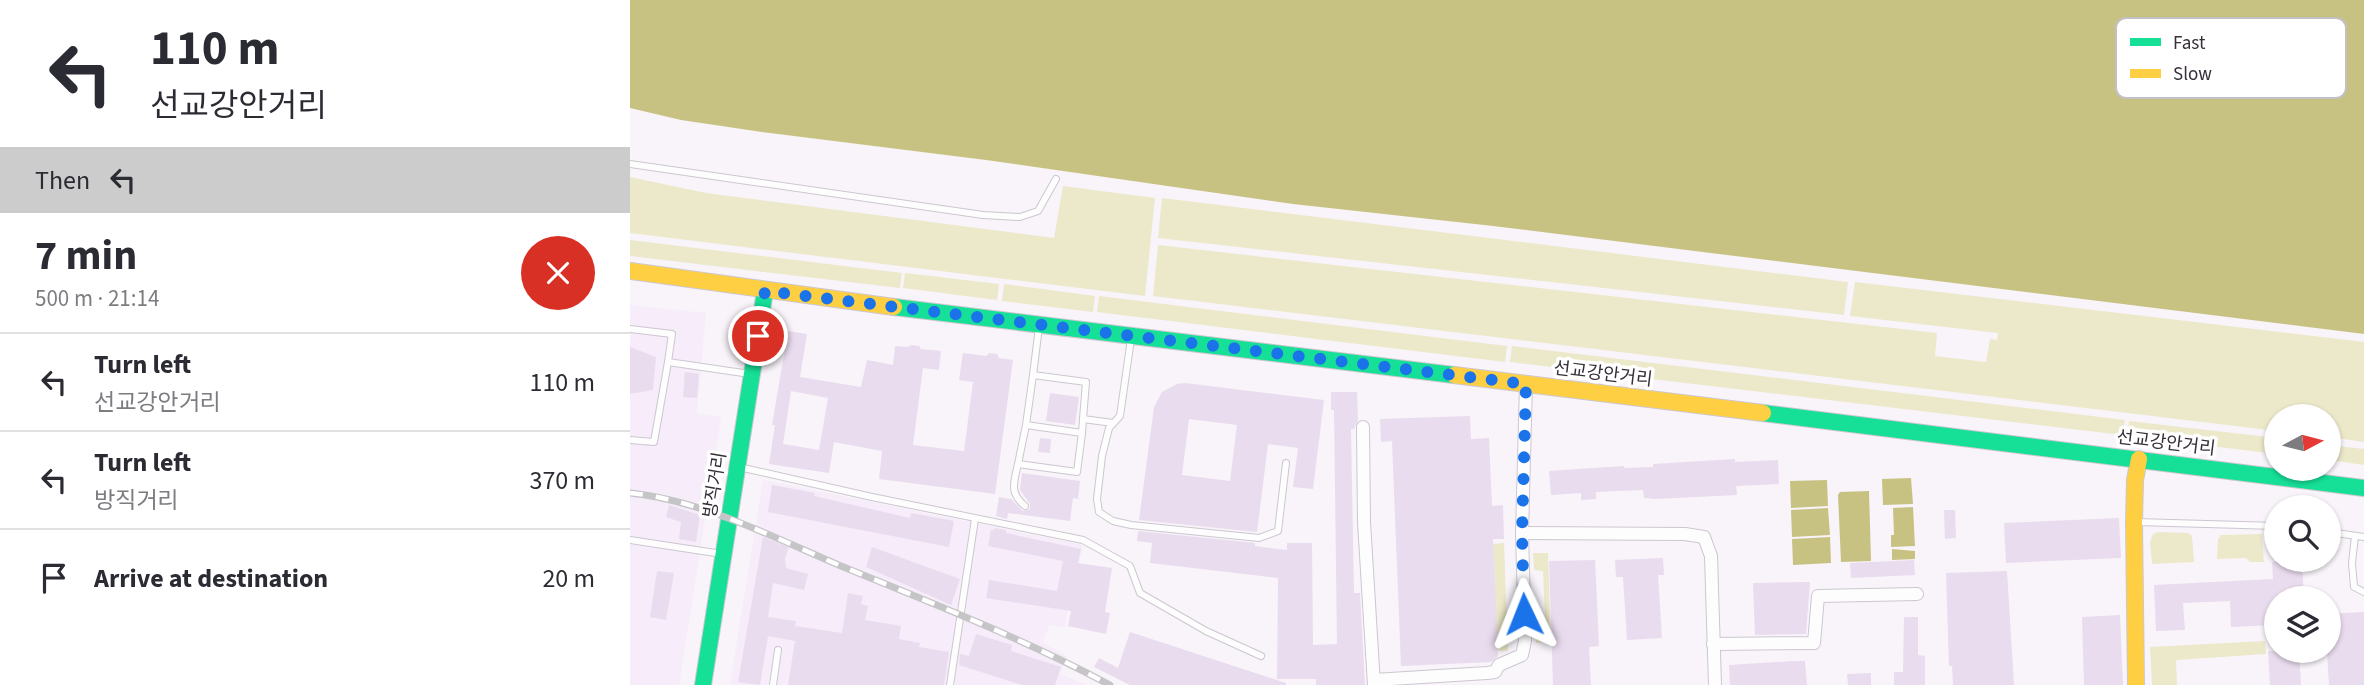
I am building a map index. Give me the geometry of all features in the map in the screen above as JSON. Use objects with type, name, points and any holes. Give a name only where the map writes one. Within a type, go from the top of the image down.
[{"type":"main road","name":"선교강안거리","points":[[630,271],[765,291],[1131,337],[2364,488]]},
{"type":"main road","name":"방직거리","points":[[703,685],[765,291]]},
{"type":"main road","points":[[2136,685],[2134,522],[2135,480],[2139,459]]},
{"type":"street","points":[[1363,427],[1364,522],[1374,682],[1436,681],[1495,672],[1499,665],[1522,655],[1525,641],[1522,533],[1526,384]]},
{"type":"street","points":[[1522,533],[1685,534],[1704,537],[1711,556],[1714,685]]},
{"type":"street","points":[[1713,644],[1814,643],[1818,596],[1917,594]]},
{"type":"lane","points":[[630,164],[983,215],[1020,217],[1038,211],[1056,179]]},
{"type":"lane","points":[[1025,506],[1015,497],[1014,484],[1026,425],[1039,325]]},
{"type":"lane","points":[[630,328],[672,334],[654,442],[630,440]]},
{"type":"lane","points":[[1131,337],[1121,416],[1109,428],[1102,456],[1097,499],[1100,512],[1112,521],[1131,525],[1259,538],[1278,531],[1286,463]]},
{"type":"lane","points":[[668,362],[752,374]]},
{"type":"lane","points":[[1018,464],[1077,472],[1086,382],[1033,375]]},
{"type":"lane","points":[[1083,419],[1113,423]]},
{"type":"lane","points":[[1026,425],[1082,433]]},
{"type":"lane","points":[[737,467],[1083,540],[1130,566],[1140,593],[1206,631],[1261,656]]},
{"type":"lane","points":[[950,685],[975,519]]},
{"type":"lane","points":[[2134,522],[2264,526]]},
{"type":"lane","points":[[2341,534],[2364,537]]},
{"type":"lane","points":[[2355,536],[2352,563],[2354,587],[2364,592]]},
{"type":"lane","points":[[630,540],[723,554]]},
{"type":"lane","points":[[773,685],[778,650]]},
{"type":"shaded area","points":[[630,0],[2364,0],[2364,334],[1493,226],[1293,204],[986,160],[762,132],[681,120],[630,108]]},
{"type":"shaded area","points":[[630,177],[706,193],[1054,238],[1063,186],[1155,198],[1145,296],[630,233]]},
{"type":"shaded area","points":[[1162,198],[1848,282],[1844,315],[1158,238]]},
{"type":"shaded area","points":[[630,240],[902,273],[900,288],[630,256]]},
{"type":"shaded area","points":[[1158,245],[1937,333],[1935,356],[1986,362],[1990,339],[1997,340],[1998,333],[1850,316],[1855,282],[2364,342],[2364,442],[2342,439],[2342,404],[2264,404],[2264,429],[1153,296]]},
{"type":"shaded area","points":[[905,273],[999,284],[997,300],[903,288]]},
{"type":"shaded area","points":[[1004,284],[1095,296],[1093,312],[1002,301]]},
{"type":"shaded area","points":[[1099,296],[1507,346],[1505,362],[1097,312]]},
{"type":"shaded area","points":[[630,305],[706,313],[697,413],[721,417],[679,685],[630,685]]},
{"type":"shaded area","points":[[1512,346],[2125,420],[2122,435],[1510,362]]},
{"type":"shaded area","points":[[2129,421],[2264,437],[2264,452],[2127,436]]},
{"type":"shaded area","points":[[2342,446],[2364,449],[2364,465],[2342,462]]},
{"type":"shaded area","points":[[1911,478],[1913,504],[1883,505],[1882,479]]},
{"type":"shaded area","points":[[763,480],[1083,545],[1064,627],[1049,625],[1043,643],[1067,656],[1060,674],[1087,685],[730,685]]},
{"type":"shaded area","points":[[1827,480],[1828,506],[1791,508],[1790,481]]},
{"type":"shaded area","points":[[1869,491],[1871,561],[1841,562],[1838,495],[1840,492]]},
{"type":"shaded area","points":[[1913,507],[1915,546],[1891,547],[1891,535],[1894,535],[1893,508]]},
{"type":"shaded area","points":[[1828,508],[1830,535],[1792,537],[1791,510]]},
{"type":"shaded area","points":[[2188,533],[2192,536],[2194,562],[2152,564],[2150,542],[2153,534]]},
{"type":"shaded area","points":[[2262,534],[2264,562],[2250,562],[2246,558],[2217,559],[2218,539],[2221,535]]},
{"type":"shaded area","points":[[1830,537],[1831,563],[1793,565],[1792,539]]},
{"type":"shaded area","points":[[1504,543],[1508,651],[1497,651],[1493,544]]},
{"type":"shaded area","points":[[1892,549],[1915,551],[1915,559],[1892,560]]},
{"type":"shaded area","points":[[1533,553],[1548,553],[1551,642],[1536,643],[1535,618],[1545,617],[1543,571],[1534,570]]},
{"type":"shaded area","points":[[2264,641],[2264,654],[2176,660],[2177,685],[2152,685],[2150,647]]},
{"type":"building","points":[[788,331],[807,334],[800,377],[861,387],[867,360],[893,365],[895,346],[911,345],[941,351],[939,370],[923,368],[913,445],[964,451],[973,382],[959,380],[963,353],[986,356],[989,353],[997,354],[999,358],[1013,360],[995,494],[879,479],[882,451],[834,442],[829,473],[769,464],[775,425],[772,425]],"holes":[[[791,391],[828,398],[819,450],[783,444]]]},
{"type":"building","points":[[630,347],[656,357],[653,390],[630,394]]},
{"type":"building","points":[[685,372],[699,374],[697,398],[683,397]]},
{"type":"building","points":[[1177,384],[1324,400],[1313,489],[1293,487],[1298,448],[1268,444],[1257,532],[1139,520],[1154,407],[1162,392]],"holes":[[[1189,419],[1237,425],[1230,481],[1182,475]]]},
{"type":"building","points":[[1331,392],[1357,392],[1358,420],[1354,429],[1351,429],[1354,593],[1360,593],[1365,685],[1316,685],[1316,679],[1277,679],[1278,578],[1150,563],[1152,543],[1137,541],[1138,531],[1255,543],[1255,546],[1287,550],[1287,543],[1312,543],[1313,645],[1337,644],[1334,410],[1331,410]]},
{"type":"building","points":[[1050,393],[1079,397],[1075,425],[1046,421]]},
{"type":"building","points":[[1470,416],[1471,439],[1489,438],[1492,506],[1503,505],[1504,539],[1493,539],[1498,656],[1491,662],[1401,666],[1392,441],[1381,442],[1380,419]]},
{"type":"building","points":[[1040,438],[1051,439],[1050,453],[1038,452]]},
{"type":"building","points":[[1735,459],[1735,462],[1778,460],[1779,484],[1736,486],[1737,495],[1655,499],[1644,498],[1643,490],[1596,492],[1596,499],[1581,500],[1581,493],[1551,495],[1549,471],[1624,466],[1653,467],[1653,464]]},
{"type":"building","points":[[1022,473],[1080,481],[1078,499],[1073,498],[1070,521],[1008,513],[1007,519],[996,516],[999,497],[1011,499],[1023,511],[1030,509],[1030,504],[1020,490]]},
{"type":"building","points":[[772,485],[815,493],[814,496],[910,518],[911,513],[954,521],[949,547],[768,512]]},
{"type":"building","points":[[669,505],[700,515],[696,542],[679,539],[681,522],[666,517]]},
{"type":"building","points":[[1944,510],[1955,510],[1956,538],[1945,539]]},
{"type":"building","points":[[2119,518],[2121,558],[2006,563],[2004,523]]},
{"type":"building","points":[[994,528],[1081,549],[1078,563],[1112,568],[1105,612],[1110,613],[1106,634],[1068,626],[1071,611],[986,598],[989,580],[1057,591],[1063,561],[988,546],[991,530]]},
{"type":"building","points":[[763,537],[789,547],[785,558],[786,568],[808,574],[804,590],[773,583],[768,617],[796,621],[795,626],[842,633],[848,593],[863,596],[861,604],[868,606],[865,620],[901,626],[899,639],[920,643],[919,647],[949,652],[944,685],[788,685],[795,641],[768,636],[760,685],[738,682]]},
{"type":"building","points":[[872,547],[960,579],[951,605],[866,567]]},
{"type":"building","points":[[1663,558],[1664,575],[1658,575],[1662,638],[1627,640],[1623,577],[1616,577],[1615,560]]},
{"type":"building","points":[[1595,560],[1599,646],[1589,647],[1591,685],[1553,685],[1549,561]]},
{"type":"building","points":[[1914,560],[1915,575],[1851,578],[1850,563]]},
{"type":"building","points":[[657,571],[674,573],[666,620],[650,617]]},
{"type":"building","points":[[2007,571],[2014,685],[1953,685],[1952,666],[1949,666],[1946,573]]},
{"type":"building","points":[[2273,572],[2303,572],[2303,586],[2264,586],[2264,626],[2231,627],[2230,601],[2183,603],[2185,630],[2156,631],[2154,585],[2273,579]]},
{"type":"building","points":[[1810,582],[1806,634],[1755,635],[1753,583]]},
{"type":"building","points":[[2364,612],[2364,685],[2329,685],[2328,663],[2341,663],[2341,613]]},
{"type":"building","points":[[2120,615],[2123,685],[2084,685],[2082,617]]},
{"type":"building","points":[[1904,617],[1918,617],[1918,655],[1925,656],[1925,685],[1894,685],[1894,672],[1903,672]]},
{"type":"building","points":[[1130,632],[1286,685],[1130,685],[1094,667],[1099,658],[1118,668]]},
{"type":"building","points":[[976,634],[1012,645],[1011,651],[1061,667],[1055,685],[1022,685],[959,665],[960,654],[969,656]]},
{"type":"building","points":[[1805,661],[1807,685],[1730,685],[1729,665]]},
{"type":"building","points":[[2269,663],[2300,663],[2301,685],[2270,685]]},
{"type":"building","points":[[1871,673],[1871,685],[1848,685],[1847,674]]},
{"type":"railway","points":[[630,493],[684,503],[737,522],[1011,637],[1110,685]]},
{"type":"traffic: fast","points":[[703,685],[765,291]]},
{"type":"traffic: fast","points":[[894,307],[1454,375]]},
{"type":"traffic: fast","points":[[1763,413],[2364,488]]},
{"type":"traffic: slow","points":[[630,271],[894,307]]},
{"type":"traffic: slow","points":[[1454,375],[1763,413]]},
{"type":"traffic: slow","points":[[2136,685],[2134,522],[2135,480],[2139,459]]},
{"type":"route","points":[[758,336],[765,291],[1526,384],[1522,533],[1524,614]]}]
